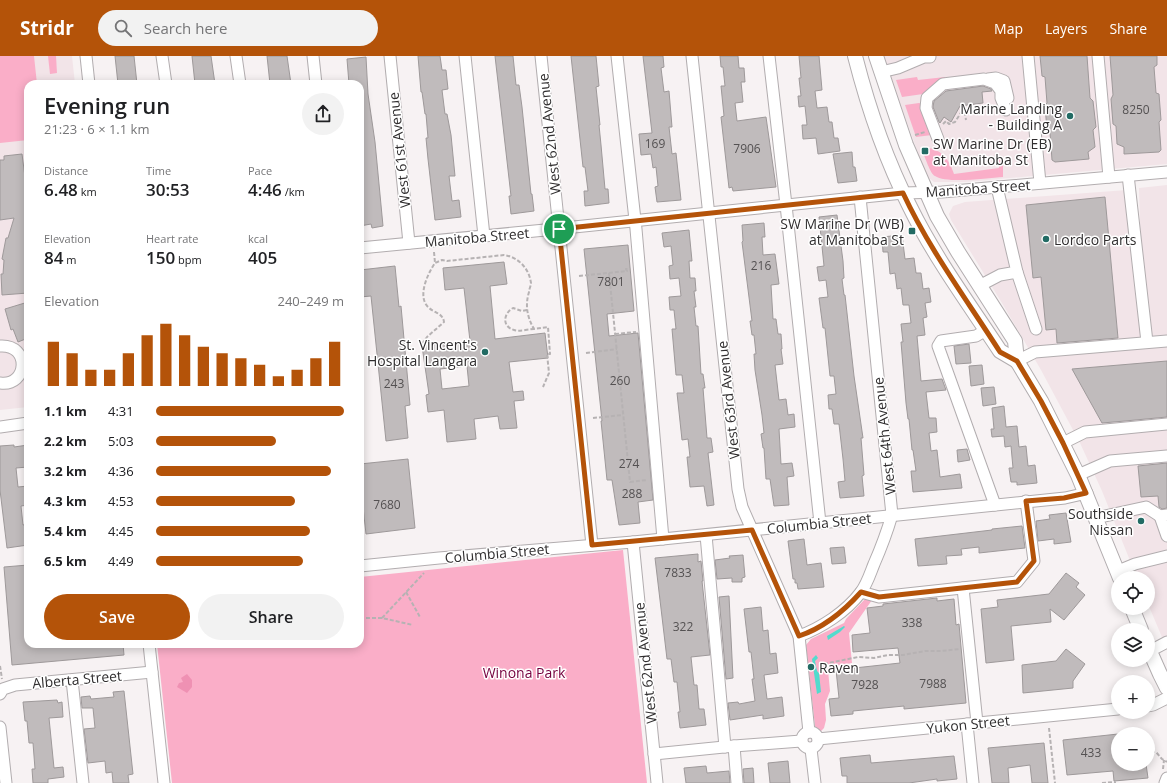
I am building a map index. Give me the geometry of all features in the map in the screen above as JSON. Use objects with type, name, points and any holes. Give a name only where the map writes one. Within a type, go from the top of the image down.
[{"type":"main road","points":[[855,56],[880,136],[910,208],[937,256],[1000,352],[1017,361]]},
{"type":"main road","points":[[876,56],[906,145],[937,216],[979,286],[1015,341],[1017,361],[1041,401],[1063,443],[1086,493],[1118,571]]},
{"type":"main road","points":[[1155,663],[1167,688]]},
{"type":"street","points":[[86,56],[89,80]]},
{"type":"street","points":[[162,56],[165,80]]},
{"type":"street","points":[[236,56],[239,80]]},
{"type":"street","points":[[313,56],[316,80]]},
{"type":"street","name":"West 61st Avenue","points":[[390,56],[409,243]]},
{"type":"street","points":[[465,56],[484,236]]},
{"type":"street","name":"West 62nd Avenue","points":[[541,56],[592,545]]},
{"type":"street","points":[[617,56],[639,268],[663,539]]},
{"type":"street","name":"West 63rd Avenue","points":[[692,56],[738,489],[742,507],[799,636],[810,732]]},
{"type":"street","points":[[769,56],[820,523]]},
{"type":"street","points":[[1028,56],[1040,184]]},
{"type":"street","points":[[1098,56],[1109,177]]},
{"type":"street","points":[[881,72],[898,68],[924,57],[930,57]]},
{"type":"street","points":[[938,139],[926,108],[926,98],[943,84],[984,79],[995,83],[1001,91],[1006,110]]},
{"type":"street","name":"Manitoba Street","points":[[364,248],[559,229],[860,197],[997,188],[1167,172]]},
{"type":"street","points":[[1128,175],[1147,342]]},
{"type":"street","points":[[997,188],[1017,272],[1036,328]]},
{"type":"street","name":"West 64th Avenue","points":[[799,636],[810,632],[832,618],[848,606],[861,592],[887,532],[892,515],[860,197]]},
{"type":"street","points":[[979,286],[1000,275],[1017,272]]},
{"type":"street","points":[[986,330],[976,336],[940,341],[938,346],[995,505]]},
{"type":"street","points":[[1017,361],[1035,352],[1167,340]]},
{"type":"street","points":[[0,346],[12,348],[21,356],[23,362],[20,374],[16,379],[10,382],[0,383]]},
{"type":"street","points":[[0,427],[24,424]]},
{"type":"street","points":[[1063,443],[1085,432],[1167,424]]},
{"type":"street","points":[[1078,475],[1110,461],[1167,456]]},
{"type":"street","name":"Columbia Street","points":[[364,566],[706,535],[1064,498],[1086,493]]},
{"type":"street","points":[[861,592],[879,597],[1017,582],[1034,561],[1026,501]]},
{"type":"street","points":[[1096,518],[1146,507],[1164,516],[1167,536]]},
{"type":"street","points":[[706,535],[729,746],[738,783]]},
{"type":"street","name":"West 62nd Avenue","points":[[633,542],[657,783]]},
{"type":"street","points":[[1124,571],[1135,564],[1167,556]]},
{"type":"street","points":[[963,588],[969,648],[973,783]]},
{"type":"street","points":[[1155,647],[1167,642]]},
{"type":"street","points":[[149,648],[164,783]]},
{"type":"street","name":"Alberta Street","points":[[2,691],[15,685],[152,672]]},
{"type":"street","points":[[72,680],[83,783]]},
{"type":"street","points":[[1155,704],[1167,698]]},
{"type":"street","name":"Yukon Street","points":[[818,739],[1111,710]]},
{"type":"street","points":[[0,727],[6,783]]},
{"type":"street","points":[[810,732],[814,733],[818,739],[818,744],[811,749],[806,748],[802,741],[803,736],[810,732]]},
{"type":"street","points":[[654,754],[729,746],[802,741]]},
{"type":"street","points":[[811,749],[815,783]]},
{"type":"street","points":[[1165,783],[1167,778]]},
{"type":"path","points":[[940,126],[946,121],[949,124],[955,122],[964,107],[966,120]]},
{"type":"path","points":[[914,135],[926,132]]},
{"type":"path","points":[[422,344],[427,337],[444,322],[444,318],[428,307],[425,302],[424,285],[426,277],[435,262],[433,250]]},
{"type":"path","points":[[435,262],[442,260],[447,262],[504,255],[511,256],[516,259],[525,268],[531,284],[527,310],[534,329]]},
{"type":"path","points":[[578,276],[627,271],[626,270],[639,268]]},
{"type":"path","points":[[609,273],[630,482],[658,478]]},
{"type":"path","points":[[527,310],[522,311],[513,308],[508,311],[505,316],[505,322],[514,330],[548,327],[550,354],[547,354],[549,373],[543,387]]},
{"type":"path","points":[[615,334],[645,331]]},
{"type":"path","points":[[586,353],[617,349]]},
{"type":"path","points":[[593,418],[623,414]]},
{"type":"path","points":[[382,618],[424,573]]},
{"type":"path","points":[[406,592],[420,617]]},
{"type":"path","points":[[364,618],[382,618],[413,624]]},
{"type":"path","points":[[824,664],[858,657],[874,658],[925,651],[969,648]]},
{"type":"path","points":[[1049,728],[1055,783]]},
{"type":"path","points":[[1155,752],[1167,762]]},
{"type":"path","points":[[1102,783],[1115,783]]},
{"type":"shaded area","points":[[0,56],[72,56],[75,80],[24,80],[24,407],[0,410]]},
{"type":"shaded area","points":[[884,56],[1167,56],[1167,164],[966,182],[934,182],[929,178],[923,166]]},
{"type":"shaded area","points":[[1167,185],[1167,649],[1153,615],[1155,615],[1155,571],[1134,571],[1102,491],[1080,443],[1041,370],[951,220],[949,214],[953,206],[965,202],[1127,190],[1143,329],[1139,188]]},
{"type":"shaded area","points":[[187,674],[192,680],[192,687],[187,693],[177,687],[179,683],[183,682],[181,678]]},
{"type":"green space","points":[[0,56],[34,56],[37,80],[24,80],[24,140],[0,143]]},
{"type":"green space","points":[[48,56],[56,56],[57,73],[50,74]]},
{"type":"green space","points":[[917,77],[918,80],[945,77],[945,79],[937,82],[923,94],[902,97],[896,80]]},
{"type":"green space","points":[[922,104],[932,135],[916,137],[905,105]]},
{"type":"green space","points":[[927,148],[937,151],[945,156],[954,174],[999,168],[998,159],[1000,159],[1003,164],[1003,177],[949,180],[935,176],[929,169],[922,151]]},
{"type":"green space","name":"Winona Park","points":[[623,550],[647,783],[172,783],[157,648],[364,648],[364,577]]},
{"type":"green space","points":[[866,598],[872,600],[849,633],[852,663],[835,666],[828,670],[830,691],[825,704],[826,720],[824,728],[821,731],[817,730],[815,726],[806,645],[811,639],[844,623]]},
{"type":"water","points":[[844,626],[845,627],[840,632],[828,640],[827,636]]},
{"type":"water","points":[[816,655],[818,658],[815,661],[817,671],[819,673],[821,692],[817,694],[812,659]]},
{"type":"building","points":[[115,56],[134,56],[137,80],[118,80]]},
{"type":"building","points":[[192,56],[211,56],[214,80],[195,80]]},
{"type":"building","points":[[267,56],[287,56],[290,80],[270,80]]},
{"type":"building","points":[[418,56],[440,56],[442,70],[446,70],[448,89],[442,90],[445,114],[447,114],[451,135],[455,176],[449,176],[452,201],[459,200],[461,217],[435,220],[426,138],[428,138],[426,114],[421,92]]},
{"type":"building","points":[[495,56],[513,56],[516,85],[519,85],[522,107],[534,211],[511,214],[509,196],[511,196]]},
{"type":"building","points":[[571,56],[596,56],[599,86],[596,87],[599,125],[605,189],[608,189],[609,203],[585,206],[584,191],[588,191],[585,167],[583,167]]},
{"type":"building","points":[[643,56],[663,56],[664,67],[661,68],[664,92],[669,91],[672,127],[669,127],[672,154],[676,153],[681,200],[657,202],[655,187],[658,186],[656,167],[653,168],[651,154],[641,155],[639,134],[652,133]]},
{"type":"building","points":[[720,56],[738,56],[739,68],[744,68],[745,82],[741,82],[743,102],[735,103],[737,121],[766,117],[776,187],[733,191],[732,187],[729,188],[721,117],[724,116],[721,86],[725,86]]},
{"type":"building","points":[[799,56],[819,56],[822,90],[815,91],[817,108],[827,107],[829,122],[832,122],[834,138],[838,138],[840,151],[818,154],[816,138],[803,139],[802,125],[807,125],[805,106],[799,107],[798,96],[801,96],[799,78],[801,78]]},
{"type":"building","name":"Marine Landing - Building A","points":[[1040,56],[1087,56],[1090,98],[1093,101],[1096,127],[1093,130],[1095,147],[1088,152],[1089,159],[1055,162],[1052,160],[1050,133],[1047,131],[1045,77],[1042,76]]},
{"type":"building","points":[[1110,56],[1157,56],[1157,65],[1154,67],[1156,93],[1159,94],[1161,120],[1159,122],[1161,150],[1159,152],[1124,154],[1124,147],[1117,144],[1116,126],[1113,124],[1111,99],[1113,95]]},
{"type":"building","points":[[366,57],[368,94],[375,142],[383,226],[372,228],[371,224],[364,225],[364,80],[349,80],[347,59]]},
{"type":"building","points":[[983,86],[991,89],[992,91],[982,92],[983,103],[960,106],[951,122],[944,117],[940,123],[939,122],[933,107],[934,101],[946,91]]},
{"type":"building","points":[[852,152],[853,167],[855,167],[857,181],[838,183],[833,154]]},
{"type":"building","points":[[22,154],[24,169],[24,293],[2,295],[1,274],[3,274],[4,260],[2,259],[6,238],[8,238],[14,218],[0,220],[0,160],[4,160],[4,156]]},
{"type":"building","points":[[1105,197],[1118,338],[1057,343],[1056,329],[1046,330],[1041,277],[1033,278],[1026,205]]},
{"type":"building","points":[[837,215],[843,261],[844,278],[842,279],[863,438],[861,438],[864,475],[862,476],[864,496],[840,498],[838,482],[845,481],[843,459],[839,424],[834,424],[832,409],[829,409],[828,395],[836,394],[834,376],[830,376],[825,328],[823,328],[819,298],[828,297],[826,280],[819,281],[817,267],[824,266],[819,217]]},
{"type":"building","points":[[764,223],[765,237],[762,237],[763,255],[775,254],[779,284],[771,285],[773,319],[776,319],[778,334],[781,334],[783,364],[775,365],[779,400],[786,399],[788,415],[794,414],[795,427],[779,429],[781,464],[792,463],[794,476],[787,477],[789,505],[774,506],[770,479],[766,479],[764,448],[761,434],[764,433],[755,370],[754,354],[756,354],[754,335],[752,335],[750,321],[752,321],[742,242],[742,225]]},
{"type":"building","points":[[689,230],[692,261],[689,261],[690,278],[695,278],[696,291],[694,291],[696,307],[694,307],[696,326],[698,326],[701,374],[703,374],[705,388],[703,388],[707,438],[711,438],[713,452],[708,453],[714,505],[707,506],[704,486],[690,487],[687,457],[690,457],[688,439],[682,440],[677,393],[684,393],[682,375],[676,375],[672,329],[676,329],[674,310],[670,310],[669,297],[681,296],[679,278],[670,279],[669,266],[673,265],[671,246],[664,247],[662,233]]},
{"type":"building","points":[[902,235],[905,259],[914,258],[916,273],[921,273],[923,289],[929,288],[931,302],[925,303],[927,317],[923,318],[925,335],[917,336],[921,381],[942,379],[946,390],[926,392],[929,418],[936,418],[937,432],[929,433],[931,451],[937,450],[940,477],[960,474],[962,488],[913,492],[911,471],[916,471],[906,403],[901,342],[903,342],[901,324],[911,323],[909,305],[903,305],[901,288],[897,289],[895,273],[890,274],[888,252],[883,252],[882,237]]},
{"type":"building","points":[[628,245],[634,311],[607,314],[609,336],[638,333],[653,500],[638,502],[640,523],[619,525],[612,480],[607,480],[584,249]]},
{"type":"building","name":"St. Vincent's Hospital Langara","points":[[504,262],[507,284],[490,286],[495,339],[545,333],[548,358],[509,362],[513,392],[523,391],[524,400],[514,401],[517,428],[500,429],[498,416],[474,419],[476,439],[447,442],[444,410],[428,412],[426,395],[429,394],[422,346],[470,341],[464,288],[445,290],[443,268]],"holes":[[[467,366],[469,386],[442,389],[440,369]]]},
{"type":"building","points":[[395,266],[399,307],[401,306],[410,405],[405,406],[408,438],[386,441],[371,296],[364,297],[364,270]]},
{"type":"building","points":[[24,303],[24,340],[18,342],[13,329],[11,330],[5,309]]},
{"type":"building","points":[[969,344],[971,363],[956,364],[954,346]]},
{"type":"building","points":[[1167,361],[1167,417],[1102,423],[1072,369]]},
{"type":"building","points":[[982,365],[984,384],[971,386],[969,366]]},
{"type":"building","points":[[994,387],[996,404],[983,406],[981,388]]},
{"type":"building","points":[[1004,406],[1006,427],[1017,426],[1019,447],[1026,446],[1028,466],[1035,465],[1037,483],[1017,485],[1017,482],[1011,482],[1009,468],[1013,468],[1011,446],[1005,447],[1004,436],[992,437],[991,429],[994,429],[992,408]]},
{"type":"building","points":[[14,445],[14,447],[24,446],[24,467],[16,468],[18,487],[24,486],[24,506],[21,506],[24,525],[24,546],[7,548],[0,490],[0,446]]},
{"type":"building","points":[[967,449],[970,460],[958,462],[957,450]]},
{"type":"building","points":[[408,459],[415,528],[366,534],[364,516],[364,464]]},
{"type":"building","points":[[1167,463],[1167,508],[1162,509],[1159,507],[1158,496],[1141,497],[1138,466]]},
{"type":"building","points":[[1066,513],[1071,542],[1054,544],[1054,539],[1038,541],[1036,521],[1050,519],[1049,515]]},
{"type":"building","points":[[1022,526],[1025,548],[979,553],[979,547],[961,549],[962,555],[946,556],[947,564],[918,566],[915,539]]},
{"type":"building","points":[[804,539],[807,565],[821,563],[824,587],[798,589],[795,579],[793,579],[788,541]]},
{"type":"building","points":[[844,547],[846,563],[832,564],[830,548]]},
{"type":"building","points":[[698,554],[698,562],[701,561],[710,655],[691,657],[694,685],[697,685],[699,709],[704,709],[706,725],[680,728],[677,682],[674,682],[671,659],[667,659],[655,558]]},
{"type":"building","points":[[743,555],[745,577],[742,578],[742,582],[732,582],[732,578],[717,579],[715,560],[730,558],[729,556]]},
{"type":"building","points":[[24,565],[24,648],[123,648],[124,655],[12,665],[4,567]]},
{"type":"building","points":[[1066,573],[1079,583],[1076,587],[1085,595],[1064,620],[1050,609],[1051,622],[1011,626],[1014,660],[986,663],[981,609],[998,607],[997,600],[1049,594]]},
{"type":"building","points":[[729,596],[733,678],[726,679],[719,597]]},
{"type":"building","points":[[937,598],[937,601],[954,599],[956,625],[959,624],[966,703],[904,709],[904,706],[853,711],[853,714],[831,716],[829,699],[839,698],[836,670],[900,663],[898,648],[853,652],[852,635],[870,633],[867,608],[883,606],[883,604]]},
{"type":"building","points":[[761,607],[763,631],[768,630],[770,654],[776,653],[778,673],[764,675],[767,699],[782,697],[784,716],[763,719],[763,715],[730,720],[728,703],[738,702],[739,704],[755,701],[752,679],[754,679],[751,652],[749,652],[744,609]]},
{"type":"building","points":[[1066,649],[1085,664],[1073,681],[1073,688],[1023,693],[1022,665],[1056,661]]},
{"type":"building","points":[[124,691],[133,774],[128,775],[129,783],[113,783],[112,772],[106,773],[105,761],[88,763],[84,729],[95,728],[93,708],[82,708],[81,697],[90,696],[91,699],[114,697],[113,692]]},
{"type":"building","points":[[57,700],[58,703],[62,702],[63,717],[49,718],[54,768],[63,767],[64,777],[48,779],[48,783],[33,783],[32,769],[35,769],[33,743],[29,743],[27,721],[25,721],[23,702]]},
{"type":"building","points":[[1111,735],[1111,771],[1113,771],[1067,775],[1063,740]]},
{"type":"building","points":[[1044,743],[1048,783],[1032,783],[1030,765],[1008,768],[1009,783],[992,783],[988,748]]},
{"type":"building","points":[[870,755],[871,763],[954,756],[957,779],[937,781],[937,779],[909,783],[847,783],[847,776],[842,776],[840,758]]},
{"type":"building","points":[[788,761],[790,783],[770,783],[768,763]]},
{"type":"building","points":[[706,766],[707,773],[729,771],[730,783],[686,783],[684,768]]},
{"type":"building","points":[[753,768],[754,783],[744,783],[743,769]]},
{"type":"building","points":[[1113,771],[1147,771],[1148,778],[1114,781]]},
{"type":"place","name":"Marine Landing - Building A","points":[[1070,116]]},
{"type":"place","name":"SW Marine Dr (EB) at Manitoba St","points":[[925,151]]},
{"type":"place","name":"SW Marine Dr (WB) at Manitoba St","points":[[912,231]]},
{"type":"place","name":"Lordco Parts","points":[[1046,239]]},
{"type":"place","name":"St. Vincent's Hospital Langara","points":[[485,352]]},
{"type":"place","name":"Southside Nissan","points":[[1141,521]]},
{"type":"place","name":"Raven","points":[[811,667]]},
{"type":"route","points":[[903,193],[937,256],[1000,352],[1017,361],[1041,401],[1063,443],[1086,493],[1064,498],[1026,501],[1034,561],[1017,582],[879,597],[861,592],[848,606],[832,618],[810,632],[799,636],[752,530],[592,545],[559,229],[903,193]]}]
